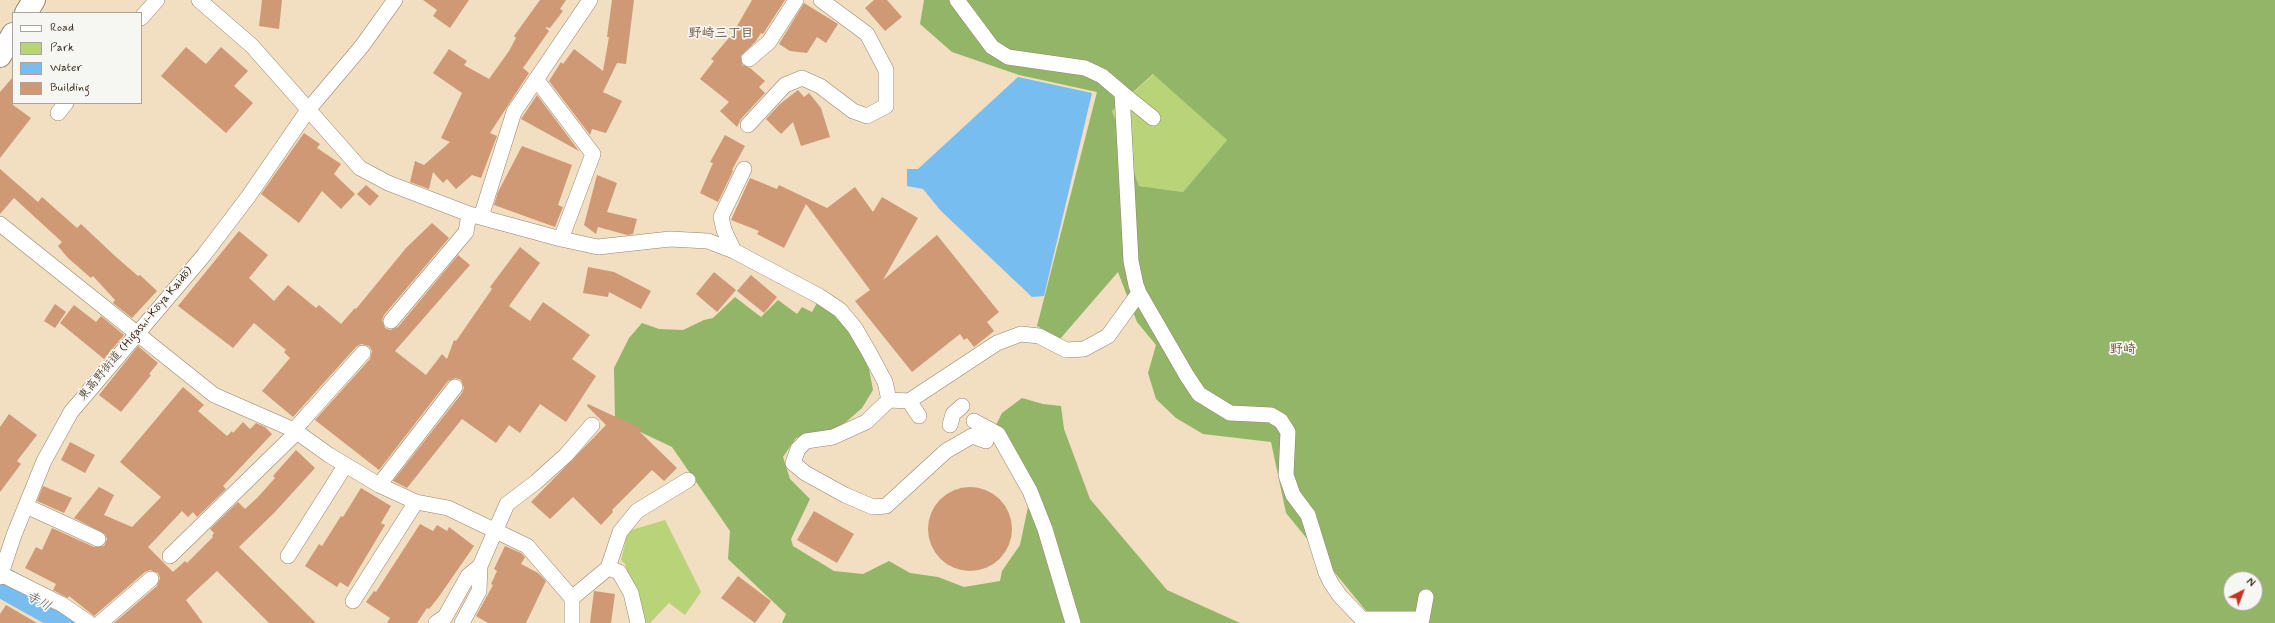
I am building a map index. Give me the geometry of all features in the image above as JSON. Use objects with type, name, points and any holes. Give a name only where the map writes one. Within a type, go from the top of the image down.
[{"type":"highway","points":[[27,12],[34,0]]},
{"type":"highway","points":[[0,56],[12,36]]},
{"type":"street","points":[[142,17],[157,0]]},
{"type":"street","points":[[199,0],[252,46],[360,168],[417,196],[475,216],[561,239],[598,247],[670,239],[708,241],[734,251],[819,296],[840,310],[856,328],[885,382],[889,400]]},
{"type":"street","name":"東高野街道 (Higashi-Kōya Kaidō)","points":[[1,576],[14,535],[44,461],[71,412],[136,333],[204,255],[248,197],[308,110],[362,46],[395,0]]},
{"type":"street","points":[[391,321],[466,232],[475,216],[514,112],[590,0]]},
{"type":"street","points":[[749,59],[769,42],[796,0]]},
{"type":"street","points":[[748,125],[785,85],[802,78],[820,86],[853,111],[867,116],[886,106],[886,70],[867,34],[821,0]]},
{"type":"street","points":[[957,0],[992,47],[1008,57],[1086,68],[1102,76],[1153,118]]},
{"type":"street","points":[[536,79],[593,154],[561,239]]},
{"type":"street","points":[[1122,93],[1131,261],[1139,293],[1199,394],[1230,413],[1271,415],[1281,421],[1288,432],[1286,474],[1293,495],[1308,515],[1326,573],[1331,583],[1362,619],[1422,619],[1426,597]]},
{"type":"street","points":[[734,251],[724,230],[721,217],[744,169]]},
{"type":"street","points":[[0,224],[214,395],[295,431],[345,466],[379,485],[416,502],[448,508],[527,546],[572,598],[572,623]]},
{"type":"street","points":[[986,441],[972,436],[946,451],[897,497],[886,506],[879,507],[873,507],[845,495],[805,473],[793,464],[798,449],[806,441],[833,437],[866,422],[889,400],[910,401],[997,343],[1021,334],[1039,336],[1066,350],[1084,349],[1108,336],[1139,293]]},
{"type":"street","points":[[170,556],[295,431],[362,353]]},
{"type":"street","points":[[379,485],[455,387]]},
{"type":"street","points":[[910,401],[919,416]]},
{"type":"street","points":[[950,425],[953,414],[962,406]]},
{"type":"street","points":[[974,421],[998,434],[1030,491],[1045,529],[1073,623]]},
{"type":"street","points":[[462,623],[479,591],[480,566],[507,504],[536,482],[566,455],[592,425]]},
{"type":"street","points":[[288,556],[345,466]]},
{"type":"street","points":[[572,598],[608,568],[620,532],[637,511],[688,480]]},
{"type":"street","points":[[353,601],[416,502]]},
{"type":"street","points":[[26,506],[98,539]]},
{"type":"street","points":[[436,623],[445,618],[468,576],[480,566]]},
{"type":"street","points":[[608,568],[619,572],[631,593],[638,623]]},
{"type":"street","points":[[1,576],[62,605],[89,623]]},
{"type":"street","points":[[100,623],[151,579]]},
{"type":"green space","points":[[924,0],[2275,0],[2275,623],[1376,623],[1286,513],[1271,442],[1203,434],[1176,418],[1156,399],[1148,373],[1156,345],[1137,322],[1118,272],[1060,339],[1037,326],[1097,92],[1019,75],[952,52],[920,24]],"holes":[[[1153,74],[1227,140],[1183,192],[1139,186],[1112,111]]]},
{"type":"green space","points":[[1154,74],[1227,140],[1183,192],[1139,186],[1112,111]]},
{"type":"green space","points":[[735,297],[761,317],[778,300],[797,314],[802,307],[812,312],[817,303],[836,315],[856,341],[869,369],[873,390],[862,408],[846,422],[830,431],[807,434],[796,438],[783,457],[790,479],[810,499],[791,539],[793,546],[834,571],[863,574],[889,561],[910,573],[938,577],[964,587],[1000,581],[1002,571],[1020,545],[1028,507],[1020,481],[992,433],[1002,413],[1022,398],[1043,404],[1061,406],[1064,429],[1090,499],[1167,590],[1240,623],[782,623],[786,614],[728,559],[730,531],[672,447],[615,420],[614,368],[629,338],[642,323],[659,329],[683,330],[704,320],[713,318]]},
{"type":"green space","points":[[665,520],[701,592],[685,615],[669,603],[650,623],[644,623],[625,564],[621,560],[628,531]]},
{"type":"water","points":[[1018,77],[1092,93],[1044,296],[1032,297],[941,211],[923,189],[907,186],[907,169],[918,169]]},
{"type":"building","points":[[262,0],[282,0],[279,29],[259,26]]},
{"type":"building","points":[[423,0],[469,0],[450,28],[433,16],[437,10]]},
{"type":"building","points":[[540,0],[566,0],[560,9],[563,11],[550,28],[545,27],[549,31],[523,68],[529,73],[490,133],[497,136],[481,178],[472,175],[456,189],[447,179],[443,183],[433,172],[429,189],[410,182],[415,161],[424,165],[450,142],[441,138],[462,93],[433,73],[449,49],[467,61],[464,65],[489,79],[509,51],[516,38],[514,36]]},
{"type":"building","points":[[612,0],[634,0],[626,64],[617,63],[603,92],[622,101],[606,133],[592,129],[590,135],[549,81],[561,62],[563,64],[574,49],[603,71],[609,37],[607,37]]},
{"type":"building","points":[[752,0],[785,0],[763,34],[761,33],[756,41],[741,56],[742,65],[750,68],[765,81],[759,87],[765,93],[741,119],[737,127],[720,111],[729,102],[700,79],[714,61],[711,59],[733,33]]},
{"type":"building","points":[[874,0],[887,0],[902,17],[885,31],[865,8]]},
{"type":"building","points":[[804,3],[838,24],[826,43],[817,37],[807,53],[790,51],[779,44]]},
{"type":"building","points":[[186,47],[206,64],[221,47],[248,71],[234,86],[253,103],[226,133],[161,76]]},
{"type":"building","points":[[12,78],[12,104],[31,118],[0,158],[0,92]]},
{"type":"building","points":[[798,90],[804,97],[809,93],[821,108],[830,137],[801,146],[793,122],[781,134],[766,119],[780,104]]},
{"type":"building","points":[[537,95],[579,151],[521,119]]},
{"type":"building","points":[[304,133],[320,144],[317,148],[341,164],[334,174],[355,194],[341,209],[322,191],[299,223],[261,194]]},
{"type":"building","points":[[725,135],[745,146],[732,170],[733,171],[718,202],[700,193],[713,163],[710,162]]},
{"type":"building","points":[[522,146],[572,165],[558,205],[563,207],[555,227],[494,205],[498,192]]},
{"type":"building","points":[[0,169],[38,202],[42,197],[77,228],[81,224],[115,256],[138,276],[140,275],[157,291],[132,318],[113,303],[115,300],[93,276],[91,278],[68,258],[58,246],[62,242],[14,198],[0,214]]},
{"type":"building","points":[[597,175],[617,183],[607,212],[637,219],[633,234],[627,235],[598,227],[596,234],[584,225]]},
{"type":"building","points":[[750,178],[777,189],[779,185],[827,208],[855,187],[873,212],[882,197],[918,218],[883,280],[937,235],[999,312],[987,322],[994,331],[974,347],[967,338],[964,340],[960,334],[912,372],[855,301],[870,290],[806,204],[784,248],[757,234],[759,231],[731,220]]},
{"type":"building","points":[[366,185],[379,196],[370,206],[357,194]]},
{"type":"building","points":[[432,223],[449,238],[384,315],[382,320],[385,328],[390,330],[398,327],[458,255],[470,265],[395,351],[426,375],[442,354],[447,359],[454,340],[456,341],[492,289],[490,287],[520,247],[540,263],[509,306],[530,321],[543,302],[590,335],[572,359],[596,376],[566,422],[540,404],[520,433],[509,425],[496,443],[462,419],[407,488],[393,481],[462,393],[464,388],[461,380],[456,378],[448,381],[379,470],[315,420],[370,359],[372,351],[369,346],[361,344],[356,347],[293,417],[262,391],[290,358],[284,352],[286,350],[254,323],[233,348],[178,306],[239,231],[268,255],[249,278],[274,301],[288,285],[316,308],[319,305],[341,324],[355,308],[356,309],[406,248]]},
{"type":"building","points":[[588,267],[614,272],[651,291],[641,309],[609,292],[608,297],[583,293]]},
{"type":"building","points":[[714,272],[736,290],[717,312],[696,294]]},
{"type":"building","points":[[751,275],[777,297],[764,313],[737,291]]},
{"type":"building","points":[[55,304],[66,312],[55,328],[44,321]]},
{"type":"building","points":[[74,305],[96,322],[101,316],[124,335],[104,359],[60,323]]},
{"type":"building","points":[[138,346],[158,363],[149,374],[151,375],[121,412],[99,395]]},
{"type":"building","points":[[183,387],[204,405],[198,411],[227,436],[232,431],[233,433],[243,422],[250,429],[256,423],[265,427],[272,434],[223,486],[226,489],[197,517],[193,512],[188,517],[182,511],[148,547],[173,572],[185,561],[187,563],[213,537],[212,536],[214,533],[210,529],[238,502],[245,509],[257,498],[275,478],[273,476],[296,450],[315,468],[275,512],[239,547],[316,623],[269,623],[217,571],[186,600],[203,623],[114,623],[157,586],[160,578],[158,573],[150,570],[145,572],[94,616],[69,596],[68,598],[53,590],[56,584],[25,568],[36,547],[42,550],[52,528],[94,547],[104,546],[107,539],[105,534],[74,518],[99,487],[114,495],[104,515],[132,527],[161,497],[120,462]]},
{"type":"building","points":[[588,404],[642,429],[640,432],[677,468],[664,481],[652,470],[612,510],[613,512],[601,525],[573,497],[550,519],[531,502],[606,425],[587,406]]},
{"type":"building","points":[[9,414],[37,435],[17,461],[21,464],[0,492],[0,427]]},
{"type":"building","points":[[70,442],[95,455],[85,473],[61,460]]},
{"type":"building","points":[[43,486],[72,498],[64,513],[37,501]]},
{"type":"building","points":[[970,487],[986,490],[993,494],[1005,506],[1009,513],[1012,529],[1009,545],[1005,552],[993,564],[986,568],[970,571],[954,568],[947,564],[935,552],[931,545],[928,529],[931,513],[935,506],[947,494],[954,490]]},
{"type":"building","points":[[361,488],[391,506],[381,523],[385,525],[348,587],[340,582],[337,587],[305,566],[319,544],[322,546],[341,516],[343,517]]},
{"type":"building","points":[[814,511],[854,534],[837,563],[797,540]]},
{"type":"building","points":[[420,524],[433,531],[437,525],[447,531],[449,527],[474,546],[438,598],[429,609],[427,608],[417,623],[387,623],[390,618],[366,602],[374,591],[376,592]]},
{"type":"building","points":[[505,546],[521,553],[525,557],[521,564],[538,573],[546,581],[526,623],[488,623],[476,616],[493,585],[491,584],[497,571],[494,569]]},
{"type":"building","points":[[738,576],[771,601],[755,623],[721,598]]},
{"type":"building","points":[[594,591],[615,594],[611,623],[590,623]]},
{"type":"building","points":[[6,605],[37,623],[0,623],[0,614]]},
{"type":"waterway","name":"寺川","points":[[0,581],[75,623]]},
{"type":"district","name":"野崎三丁目","points":[[721,34]]},
{"type":"district","name":"野崎","points":[[2123,350]]}]
